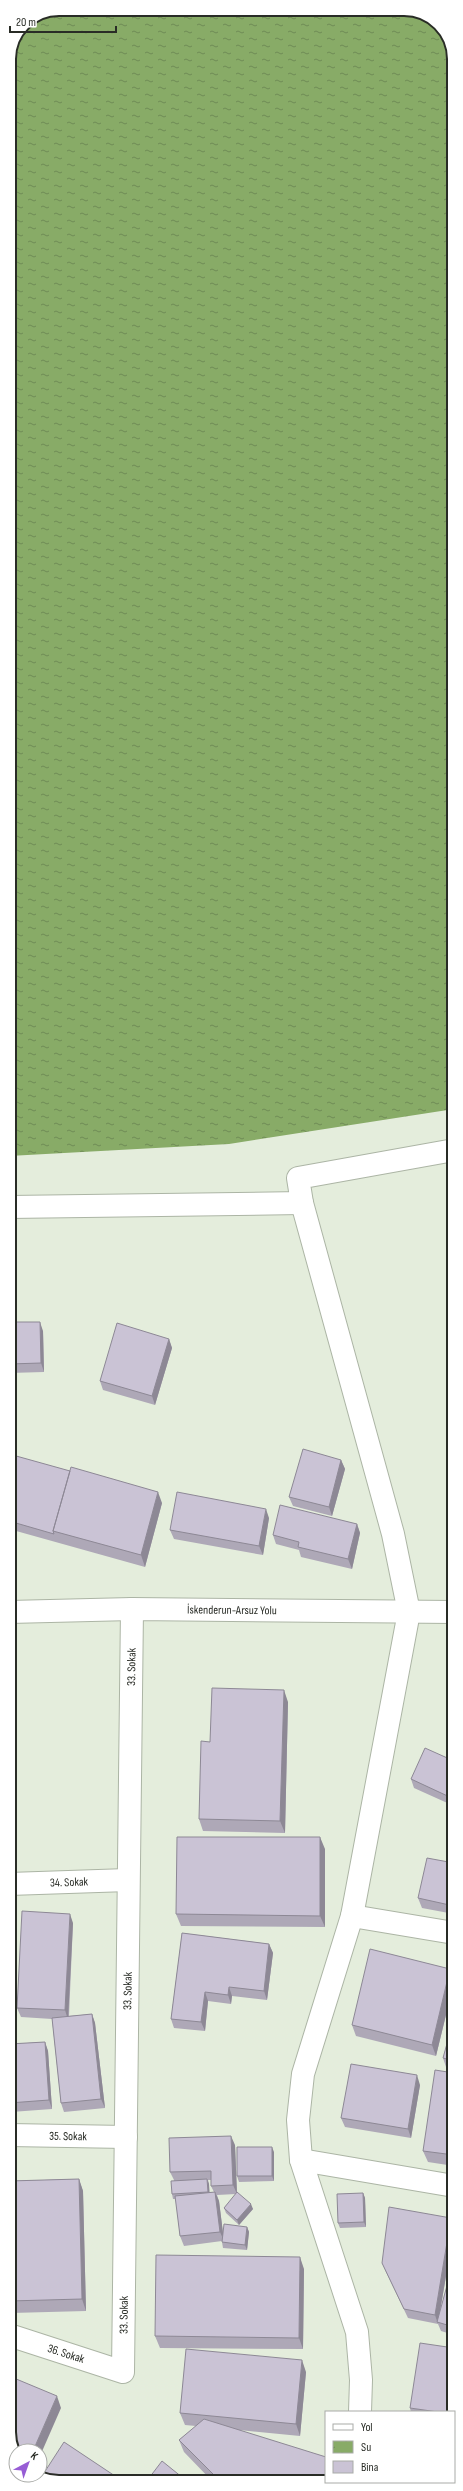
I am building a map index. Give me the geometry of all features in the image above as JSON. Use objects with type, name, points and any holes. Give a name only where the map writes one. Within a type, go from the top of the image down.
[{"type":"street","points":[[360,2411],[361,2380],[357,2332],[301,2160],[298,2120],[303,2074],[352,1916],[409,1612],[393,1534],[302,1203],[298,1178],[447,1151]]},
{"type":"street","points":[[16,1206],[302,1203]]},
{"type":"street","name":"İskenderun-Arsuz Yolu","points":[[16,1612],[132,1609],[447,1612]]},
{"type":"street","name":"33. Sokak","points":[[123,2372],[132,1609]]},
{"type":"street","name":"34. Sokak","points":[[16,1884],[128,1880]]},
{"type":"street","points":[[352,1916],[447,1932]]},
{"type":"street","name":"35. Sokak","points":[[16,2135],[126,2137]]},
{"type":"street","points":[[301,2160],[447,2185]]},
{"type":"street","name":"36. Sokak","points":[[16,2338],[123,2372]]},
{"type":"water","points":[[59,16],[415,17],[423,20],[438,33],[443,40],[447,53],[447,1110],[229,1144],[16,1156],[17,51],[23,35],[35,23],[43,19]]},
{"type":"building","points":[[16,1322],[40,1322],[41,1363],[16,1364]]},
{"type":"building","points":[[117,1323],[169,1339],[152,1396],[100,1381]]},
{"type":"building","points":[[303,1449],[341,1460],[329,1507],[289,1497]]},
{"type":"building","points":[[16,1456],[70,1471],[53,1531],[54,1534],[16,1523]]},
{"type":"building","points":[[71,1467],[158,1492],[141,1555],[53,1531]]},
{"type":"building","points":[[177,1492],[266,1509],[259,1546],[170,1530]]},
{"type":"building","points":[[280,1505],[357,1524],[348,1559],[298,1547],[299,1542],[273,1535]]},
{"type":"building","points":[[212,1688],[284,1690],[280,1821],[199,1819],[201,1741],[210,1742]]},
{"type":"building","points":[[425,1748],[447,1758],[447,1796],[411,1779]]},
{"type":"building","points":[[177,1837],[320,1837],[320,1916],[176,1914]]},
{"type":"building","points":[[427,1858],[447,1862],[447,1904],[418,1898]]},
{"type":"building","points":[[22,1911],[70,1914],[65,2010],[17,2008]]},
{"type":"building","points":[[182,1933],[269,1944],[264,1991],[229,1987],[228,1995],[205,1992],[201,2022],[171,2019]]},
{"type":"building","points":[[370,1949],[447,1968],[447,1982],[432,2045],[352,2025]]},
{"type":"building","points":[[92,2014],[101,2099],[61,2103],[52,2018]]},
{"type":"building","points":[[45,2042],[49,2100],[16,2102],[16,2044]]},
{"type":"building","points":[[447,2043],[447,2059],[443,2058]]},
{"type":"building","points":[[351,2064],[417,2075],[408,2129],[341,2118]]},
{"type":"building","points":[[435,2070],[447,2072],[447,2154],[423,2151]]},
{"type":"building","points":[[231,2136],[233,2185],[211,2186],[211,2171],[170,2172],[169,2138]]},
{"type":"building","points":[[237,2147],[272,2147],[272,2176],[237,2176]]},
{"type":"building","points":[[79,2179],[82,2299],[16,2301],[16,2181]]},
{"type":"building","points":[[207,2179],[208,2192],[172,2194],[171,2181]]},
{"type":"building","points":[[215,2192],[220,2232],[180,2236],[175,2196]]},
{"type":"building","points":[[237,2192],[251,2204],[237,2220],[224,2208]]},
{"type":"building","points":[[363,2193],[364,2222],[338,2223],[337,2194]]},
{"type":"building","points":[[389,2207],[447,2217],[447,2242],[435,2315],[404,2309],[382,2263]]},
{"type":"building","points":[[224,2224],[247,2227],[245,2245],[222,2242]]},
{"type":"building","points":[[156,2255],[300,2257],[299,2338],[155,2336]]},
{"type":"building","points":[[447,2286],[447,2325],[437,2322]]},
{"type":"building","points":[[420,2343],[447,2347],[447,2411],[431,2411],[410,2408]]},
{"type":"building","points":[[186,2349],[302,2360],[296,2424],[180,2413]]},
{"type":"building","points":[[16,2379],[57,2396],[36,2443],[17,2443]]},
{"type":"building","points":[[204,2419],[325,2457],[325,2475],[214,2475],[179,2440]]},
{"type":"building","points":[[64,2442],[114,2475],[56,2475],[48,2473],[48,2467]]},
{"type":"building","points":[[162,2461],[179,2475],[151,2475]]}]
